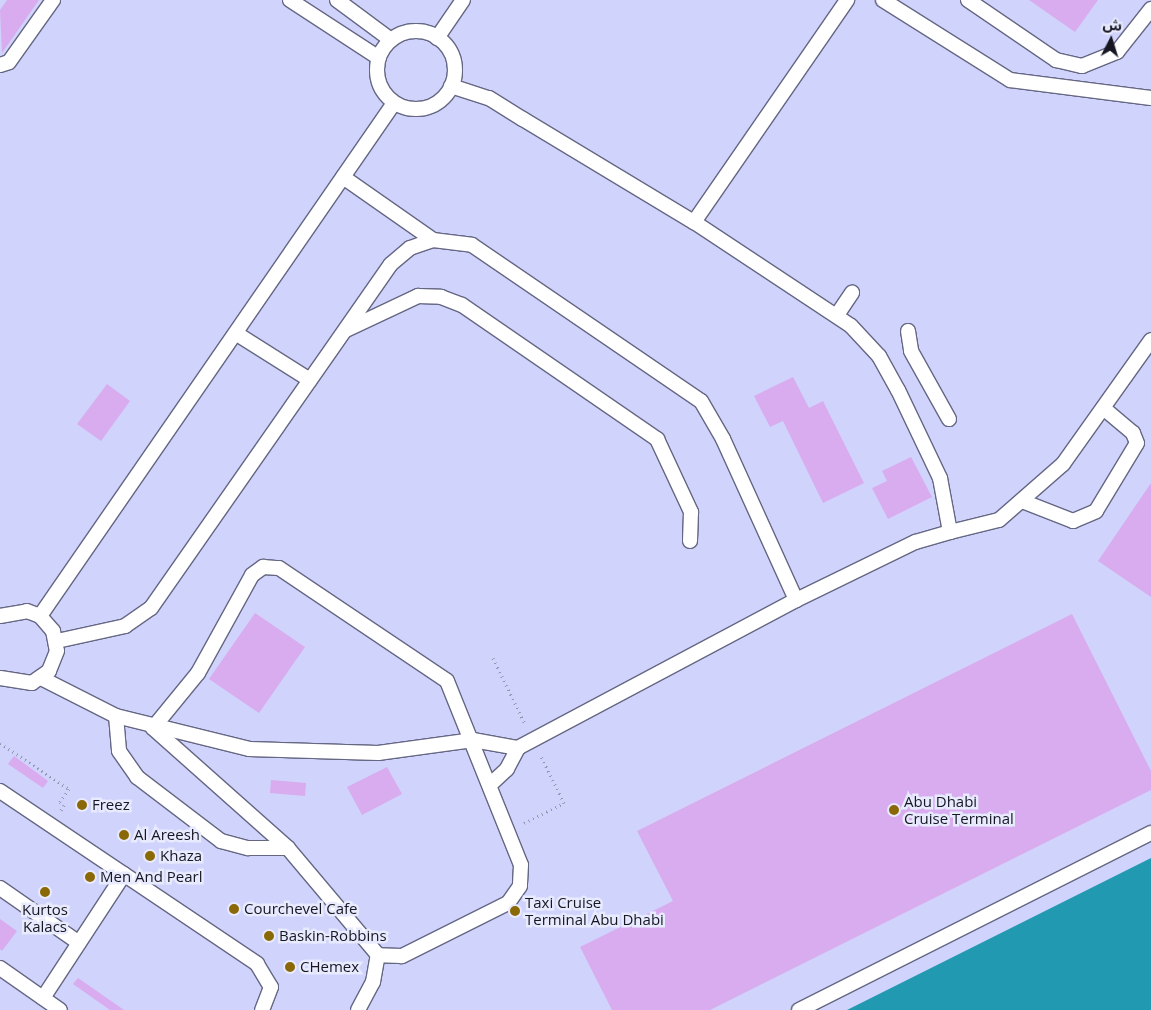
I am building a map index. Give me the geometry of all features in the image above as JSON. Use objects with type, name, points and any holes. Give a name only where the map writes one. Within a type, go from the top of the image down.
[{"type":"lane","points":[[0,65],[10,62],[53,0]]},
{"type":"lane","points":[[290,0],[379,58]]},
{"type":"lane","points":[[336,0],[391,40]]},
{"type":"lane","points":[[437,38],[462,0]]},
{"type":"lane","points":[[694,222],[847,0]]},
{"type":"lane","points":[[883,0],[1010,80],[1151,98]]},
{"type":"lane","points":[[968,0],[1056,60],[1082,66],[1118,52],[1151,8]]},
{"type":"lane","points":[[414,32],[437,38],[452,56],[451,86],[431,106],[412,109],[394,103],[382,90],[377,75],[379,58],[391,40],[414,32]]},
{"type":"lane","points":[[451,86],[489,98],[694,222],[837,315],[879,356],[898,390],[940,478],[950,532]]},
{"type":"lane","points":[[40,616],[238,334],[394,103]]},
{"type":"lane","points":[[343,177],[433,240],[472,246],[701,401],[723,439],[796,600]]},
{"type":"lane","points":[[57,641],[125,626],[151,608],[343,332],[399,255],[433,240]]},
{"type":"lane","points":[[837,315],[852,293]]},
{"type":"lane","points":[[343,332],[408,299],[430,296],[452,300],[657,439],[691,512],[690,541]]},
{"type":"lane","points":[[908,331],[911,351],[949,419]]},
{"type":"lane","points":[[238,334],[310,380]]},
{"type":"lane","points":[[490,785],[507,769],[518,748],[796,600],[916,542],[999,520],[1063,464],[1151,340]]},
{"type":"lane","points":[[1022,501],[1073,521],[1096,511],[1137,443],[1133,432],[1103,408]]},
{"type":"lane","points":[[272,566],[447,681],[473,740],[508,831],[522,876],[508,903],[402,956],[378,955],[288,848],[154,728],[198,674],[252,575],[272,566]]},
{"type":"lane","points":[[0,616],[27,611],[40,616],[57,641],[54,662],[41,678],[22,684],[0,680]]},
{"type":"lane","points":[[41,678],[116,716],[154,728],[230,746],[306,754],[378,753],[473,740],[518,748]]},
{"type":"lane","points":[[116,716],[124,761],[152,789],[221,841],[248,848],[288,848]]},
{"type":"lane","points":[[0,791],[264,970],[271,987],[262,1010]]},
{"type":"lane","points":[[799,1010],[1151,833]]},
{"type":"lane","points":[[43,998],[124,874]]},
{"type":"lane","points":[[0,888],[80,943]]},
{"type":"lane","points":[[358,1010],[373,982],[378,955]]},
{"type":"lane","points":[[0,968],[60,1010]]},
{"type":"path","points":[[0,743],[69,789],[51,825]]},
{"type":"path","points":[[508,831],[564,803]]},
{"type":"shaded area","points":[[0,0],[1151,0],[1151,858],[847,1010],[0,1010]]},
{"type":"shaded area","points":[[1151,858],[1151,1010],[847,1010]]},
{"type":"building","points":[[7,0],[39,0],[2,53],[0,10]]},
{"type":"building","points":[[1029,0],[1098,0],[1075,32]]},
{"type":"building","points":[[793,377],[809,408],[823,401],[864,483],[823,503],[783,421],[770,427],[754,396]]},
{"type":"building","points":[[107,384],[130,401],[101,441],[77,424]]},
{"type":"building","points":[[911,457],[932,497],[888,519],[872,488],[887,481],[882,471]]},
{"type":"building","points":[[1151,483],[1151,597],[1098,561]]},
{"type":"building","points":[[255,613],[305,647],[259,713],[209,679]]},
{"type":"building","name":"Abu Dhabi Cruise Terminal","points":[[1072,614],[1151,771],[1151,790],[710,1010],[612,1010],[580,947],[673,901],[637,831]]},
{"type":"building","points":[[14,756],[48,781],[43,788],[8,764]]},
{"type":"building","points":[[387,767],[402,794],[362,815],[347,787]]},
{"type":"building","points":[[271,780],[306,783],[305,796],[270,793]]},
{"type":"building","points":[[0,919],[17,931],[2,951],[0,949]]},
{"type":"building","points":[[78,978],[124,1010],[110,1010],[73,984]]},
{"type":"place","name":"Freez","points":[[82,805]]},
{"type":"place","name":"Abu Dhabi Cruise Terminal","points":[[894,810]]},
{"type":"place","name":"Al Areesh","points":[[124,835]]},
{"type":"place","name":"Khaza","points":[[150,856]]},
{"type":"place","name":"Men And Pearl","points":[[90,877]]},
{"type":"place","name":"Kurtos Kalacs","points":[[45,892]]},
{"type":"place","name":"Courchevel Cafe","points":[[234,909]]},
{"type":"place","name":"Taxi Cruise Terminal Abu Dhabi","points":[[515,911]]},
{"type":"place","name":"Baskin-Robbins","points":[[269,936]]},
{"type":"place","name":"CHemex","points":[[290,967]]}]
